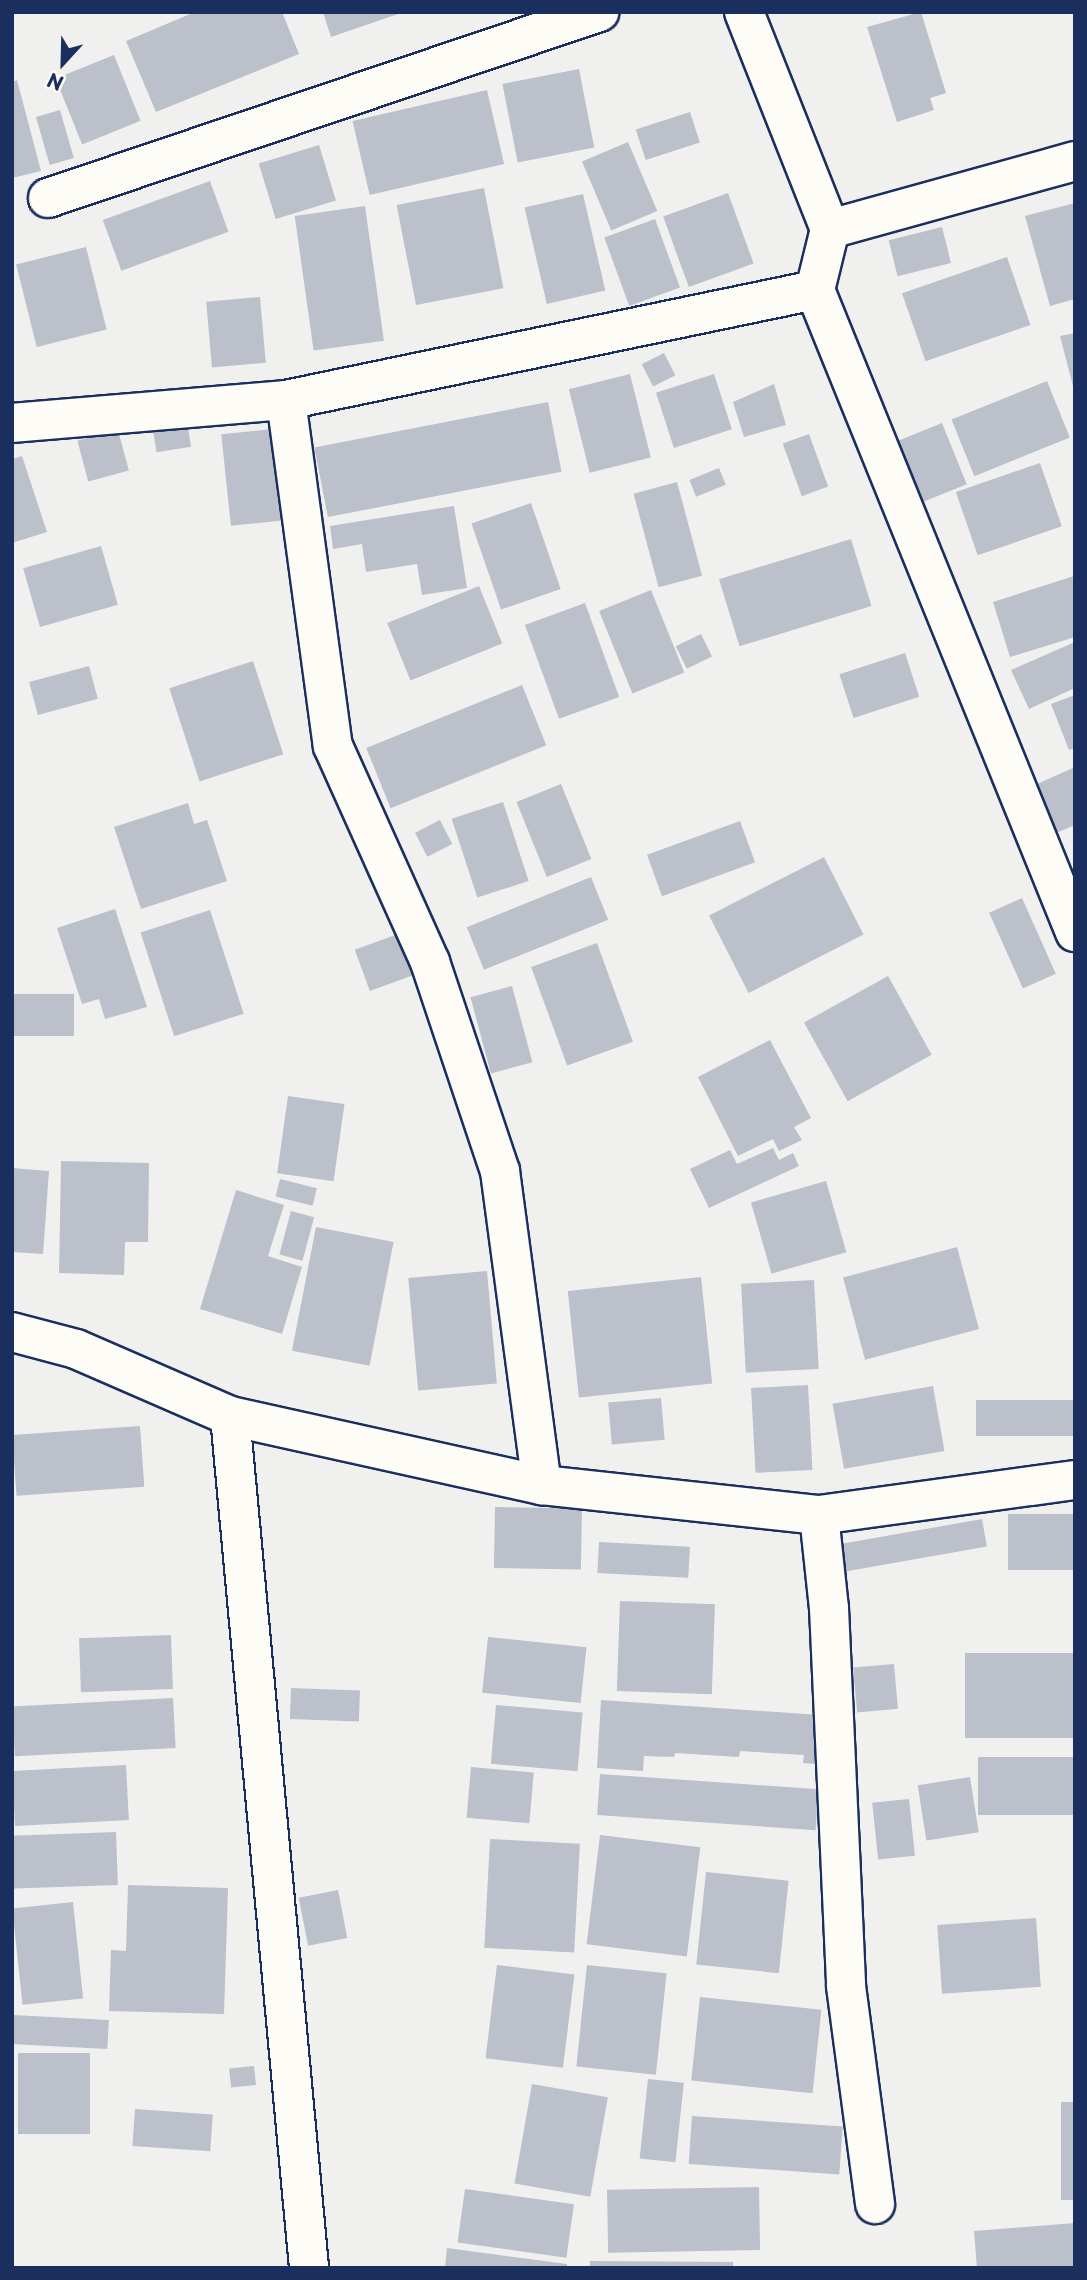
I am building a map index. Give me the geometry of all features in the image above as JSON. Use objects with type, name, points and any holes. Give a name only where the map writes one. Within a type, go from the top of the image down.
[{"type":"street","points":[[48,198],[599,12]]},
{"type":"street","points":[[744,12],[830,229],[816,290],[1066,884],[1075,932]]},
{"type":"street","points":[[830,229],[1075,161]]},
{"type":"street","points":[[12,423],[286,400],[816,290]]},
{"type":"street","points":[[286,400],[333,746],[430,962],[500,1171],[542,1485]]},
{"type":"street","points":[[12,1332],[76,1349],[230,1416],[542,1485],[819,1515],[1075,1480]]},
{"type":"street","points":[[230,1416],[309,2268]]},
{"type":"street","points":[[819,1515],[829,1608],[846,1986],[875,2204]]},
{"type":"building","points":[[195,12],[282,12],[299,54],[156,112],[126,41]]},
{"type":"building","points":[[323,12],[401,12],[401,13],[331,37]]},
{"type":"building","points":[[921,12],[946,93],[930,98],[934,110],[897,122],[867,27]]},
{"type":"building","points":[[114,55],[141,121],[82,144],[56,79]]},
{"type":"building","points":[[579,69],[594,148],[518,162],[502,84]]},
{"type":"building","points":[[17,80],[41,171],[12,178],[12,82]]},
{"type":"building","points":[[487,90],[504,164],[370,195],[353,121]]},
{"type":"building","points":[[60,110],[74,158],[50,165],[36,117]]},
{"type":"building","points":[[690,112],[700,142],[646,160],[636,130]]},
{"type":"building","points":[[628,142],[657,211],[611,231],[582,162]]},
{"type":"building","points":[[319,145],[336,200],[276,219],[259,163]]},
{"type":"building","points":[[210,181],[228,232],[121,271],[103,220]]},
{"type":"building","points":[[484,188],[503,288],[416,305],[397,205]]},
{"type":"building","points":[[728,193],[754,263],[689,287],[663,217]]},
{"type":"building","points":[[583,194],[605,290],[547,304],[525,207]]},
{"type":"building","points":[[1075,203],[1075,299],[1050,306],[1025,216]]},
{"type":"building","points":[[365,206],[384,341],[314,351],[295,216]]},
{"type":"building","points":[[655,219],[680,288],[629,306],[604,237]]},
{"type":"building","points":[[942,227],[951,263],[898,276],[889,240]]},
{"type":"building","points":[[86,247],[107,329],[37,347],[16,264]]},
{"type":"building","points":[[1007,257],[1030,325],[925,361],[902,293]]},
{"type":"building","points":[[260,297],[266,363],[212,367],[206,302]]},
{"type":"building","points":[[1075,333],[1075,390],[1074,390],[1060,336]]},
{"type":"building","points":[[664,353],[675,375],[653,387],[642,364]]},
{"type":"building","points":[[630,374],[651,457],[590,473],[569,389]]},
{"type":"building","points":[[714,374],[732,429],[674,448],[656,393]]},
{"type":"building","points":[[1047,381],[1070,438],[974,476],[952,420]]},
{"type":"building","points":[[774,384],[786,425],[744,437],[733,402]]},
{"type":"building","points":[[548,402],[562,472],[328,517],[314,447]]},
{"type":"building","points":[[187,421],[191,447],[156,452],[152,426]]},
{"type":"building","points":[[942,423],[967,484],[922,502],[897,441]]},
{"type":"building","points":[[272,429],[282,520],[231,526],[221,434]]},
{"type":"building","points":[[118,430],[129,471],[88,481],[77,441]]},
{"type":"building","points":[[809,434],[828,487],[802,496],[783,444]]},
{"type":"building","points":[[22,456],[47,532],[12,543],[12,459]]},
{"type":"building","points":[[1040,463],[1062,526],[978,555],[956,492]]},
{"type":"building","points":[[719,468],[726,485],[696,497],[689,480]]},
{"type":"building","points":[[677,482],[702,576],[659,587],[634,494]]},
{"type":"building","points":[[531,503],[561,589],[501,610],[471,524]]},
{"type":"building","points":[[454,506],[467,588],[422,595],[417,564],[366,572],[362,544],[333,549],[330,526]]},
{"type":"building","points":[[851,539],[871,606],[739,646],[719,579]]},
{"type":"building","points":[[101,546],[118,605],[40,627],[23,568]]},
{"type":"building","points":[[1074,576],[1075,637],[1010,657],[993,602]]},
{"type":"building","points":[[479,586],[502,643],[410,681],[387,623]]},
{"type":"building","points":[[651,590],[684,673],[632,693],[599,611]]},
{"type":"building","points":[[585,603],[619,697],[559,719],[525,625]]},
{"type":"building","points":[[701,634],[712,656],[687,669],[676,646]]},
{"type":"building","points":[[1075,642],[1075,688],[1029,709],[1011,670]]},
{"type":"building","points":[[905,653],[919,697],[854,718],[839,674]]},
{"type":"building","points":[[253,661],[283,754],[200,781],[169,688]]},
{"type":"building","points":[[89,666],[98,699],[38,715],[29,682]]},
{"type":"building","points":[[522,685],[546,745],[391,808],[366,748]]},
{"type":"building","points":[[1075,695],[1075,748],[1069,750],[1051,704]]},
{"type":"building","points":[[1075,767],[1075,825],[1056,833],[1035,785]]},
{"type":"building","points":[[561,784],[591,859],[547,877],[516,802]]},
{"type":"building","points":[[503,802],[529,881],[477,898],[452,819]]},
{"type":"building","points":[[188,803],[194,824],[207,820],[227,881],[141,909],[114,827]]},
{"type":"building","points":[[440,820],[452,844],[427,857],[415,833]]},
{"type":"building","points":[[740,821],[755,862],[662,896],[647,855]]},
{"type":"building","points":[[824,857],[863,935],[749,993],[709,916]]},
{"type":"building","points":[[591,877],[608,920],[484,970],[467,927]]},
{"type":"building","points":[[1022,898],[1056,974],[1023,988],[989,913]]},
{"type":"building","points":[[115,909],[147,1007],[105,1019],[99,999],[82,1004],[57,928]]},
{"type":"building","points":[[210,910],[244,1014],[174,1036],[141,933]]},
{"type":"building","points":[[398,934],[413,975],[370,991],[355,950]]},
{"type":"building","points":[[597,943],[633,1042],[567,1066],[531,967]]},
{"type":"building","points":[[888,976],[932,1055],[848,1101],[804,1023]]},
{"type":"building","points":[[512,986],[532,1062],[491,1073],[470,997]]},
{"type":"building","points":[[12,994],[74,994],[74,1036],[12,1036]]},
{"type":"building","points":[[770,1040],[811,1118],[794,1127],[802,1140],[779,1151],[773,1139],[738,1156],[698,1077]]},
{"type":"building","points":[[288,1096],[344,1104],[334,1181],[277,1173]]},
{"type":"building","points":[[773,1148],[779,1160],[793,1153],[799,1166],[709,1208],[690,1169],[730,1150],[737,1164]]},
{"type":"building","points":[[61,1161],[149,1163],[148,1242],[125,1242],[124,1275],[59,1273]]},
{"type":"building","points":[[12,1168],[49,1171],[43,1254],[12,1252]]},
{"type":"building","points":[[280,1179],[317,1188],[313,1206],[276,1196]]},
{"type":"building","points":[[826,1181],[846,1252],[771,1274],[751,1202]]},
{"type":"building","points":[[236,1190],[284,1205],[268,1256],[302,1267],[282,1334],[200,1309]]},
{"type":"building","points":[[291,1211],[314,1217],[303,1261],[279,1254]]},
{"type":"building","points":[[316,1227],[394,1242],[370,1366],[292,1351]]},
{"type":"building","points":[[957,1247],[979,1329],[865,1360],[843,1278]]},
{"type":"building","points":[[487,1271],[497,1384],[418,1390],[408,1278]]},
{"type":"building","points":[[701,1277],[712,1383],[579,1397],[568,1291]]},
{"type":"building","points":[[814,1280],[819,1369],[746,1373],[741,1284]]},
{"type":"building","points":[[808,1385],[812,1470],[756,1473],[751,1388]]},
{"type":"building","points":[[933,1386],[944,1451],[844,1469],[833,1404]]},
{"type":"building","points":[[661,1398],[665,1440],[612,1444],[608,1403]]},
{"type":"building","points":[[976,1400],[1075,1400],[1075,1436],[976,1436]]},
{"type":"building","points":[[140,1426],[144,1487],[17,1496],[12,1435]]},
{"type":"building","points":[[495,1507],[582,1509],[581,1570],[494,1568]]},
{"type":"building","points":[[1008,1514],[1075,1514],[1075,1570],[1008,1570]]},
{"type":"building","points":[[982,1519],[987,1547],[844,1572],[839,1544]]},
{"type":"building","points":[[599,1542],[690,1547],[688,1578],[597,1573]]},
{"type":"building","points":[[620,1601],[715,1604],[712,1694],[617,1691]]},
{"type":"building","points":[[171,1635],[173,1689],[81,1692],[79,1638]]},
{"type":"building","points":[[488,1637],[586,1647],[581,1703],[482,1693]]},
{"type":"building","points":[[965,1653],[1075,1653],[1075,1738],[965,1738]]},
{"type":"building","points":[[894,1664],[898,1709],[857,1712],[853,1668]]},
{"type":"building","points":[[291,1688],[360,1690],[359,1721],[290,1719]]},
{"type":"building","points":[[173,1698],[176,1748],[15,1756],[12,1706]]},
{"type":"building","points":[[601,1700],[820,1715],[816,1764],[803,1763],[804,1755],[740,1751],[739,1757],[675,1753],[674,1757],[644,1756],[643,1771],[597,1768]]},
{"type":"building","points":[[496,1705],[583,1713],[578,1771],[491,1764]]},
{"type":"building","points":[[978,1757],[1075,1757],[1075,1815],[978,1815]]},
{"type":"building","points":[[126,1765],[129,1820],[15,1826],[12,1771]]},
{"type":"building","points":[[471,1767],[534,1772],[529,1823],[467,1818]]},
{"type":"building","points":[[600,1774],[818,1789],[816,1830],[597,1815]]},
{"type":"building","points":[[970,1777],[979,1832],[926,1841],[918,1785]]},
{"type":"building","points":[[909,1799],[915,1856],[878,1860],[872,1803]]},
{"type":"building","points":[[116,1832],[118,1885],[14,1889],[12,1836]]},
{"type":"building","points":[[600,1835],[700,1847],[687,1956],[587,1944]]},
{"type":"building","points":[[490,1839],[580,1844],[574,1953],[484,1948]]},
{"type":"building","points":[[706,1872],[789,1881],[779,1973],[696,1964]]},
{"type":"building","points":[[128,1885],[228,1888],[224,2014],[109,2011],[111,1950],[126,1951]]},
{"type":"building","points":[[338,1890],[347,1938],[308,1946],[299,1898]]},
{"type":"building","points":[[73,1902],[83,1998],[22,2005],[12,1908]]},
{"type":"building","points":[[1036,1918],[1041,1987],[942,1994],[937,1925]]},
{"type":"building","points":[[497,1965],[574,1975],[563,2068],[486,2058]]},
{"type":"building","points":[[587,1965],[667,1973],[656,2075],[576,2066]]},
{"type":"building","points":[[700,1997],[821,2010],[813,2093],[691,2081]]},
{"type":"building","points":[[12,2015],[109,2020],[107,2049],[12,2044]]},
{"type":"building","points":[[18,2053],[90,2053],[90,2134],[18,2134]]},
{"type":"building","points":[[254,2066],[256,2085],[231,2088],[229,2069]]},
{"type":"building","points":[[648,2079],[684,2083],[675,2162],[640,2159]]},
{"type":"building","points":[[532,2084],[608,2097],[590,2197],[514,2183]]},
{"type":"building","points":[[1061,2102],[1075,2102],[1075,2200],[1061,2200]]},
{"type":"building","points":[[135,2109],[213,2114],[210,2151],[132,2146]]},
{"type":"building","points":[[692,2116],[843,2127],[839,2174],[689,2164]]},
{"type":"building","points":[[759,2187],[760,2250],[608,2253],[607,2190]]},
{"type":"building","points":[[465,2189],[574,2204],[566,2258],[457,2242]]},
{"type":"building","points":[[1075,2223],[1075,2268],[977,2268],[974,2231]]},
{"type":"building","points":[[447,2248],[567,2264],[567,2268],[445,2268]]},
{"type":"building","points":[[590,2261],[733,2262],[733,2268],[590,2268]]}]
